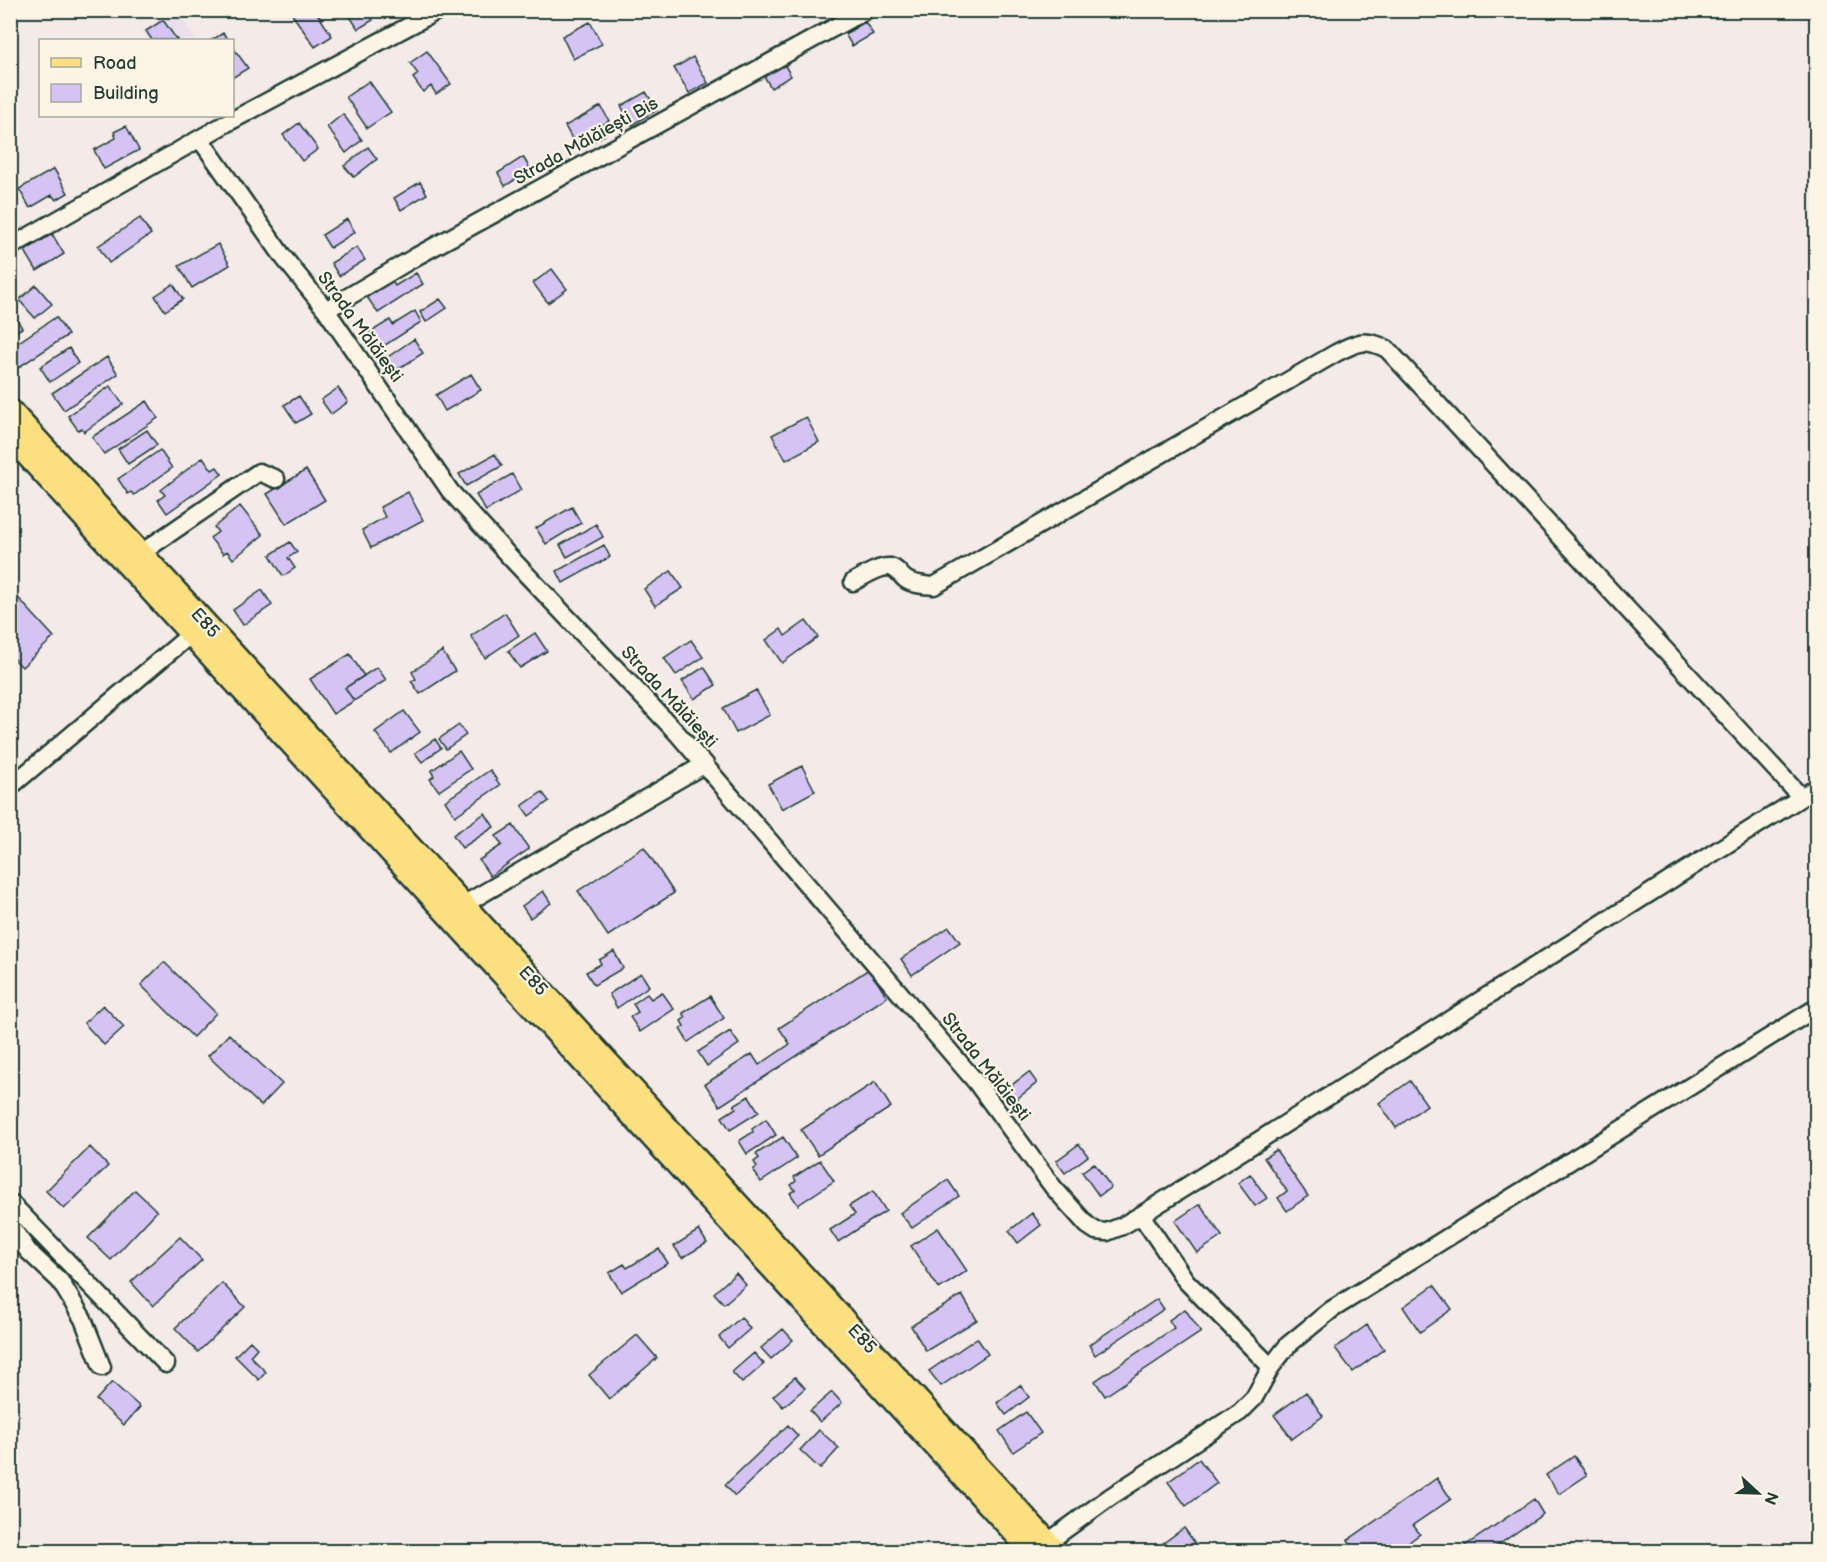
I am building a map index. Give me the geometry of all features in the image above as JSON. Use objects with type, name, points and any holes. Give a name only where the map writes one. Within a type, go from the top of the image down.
[{"type":"main road","name":"E85","points":[[10,410],[1046,1548]]},
{"type":"main road","name":"E85","points":[[10,437],[1046,1548]]},
{"type":"street","points":[[10,247],[200,139],[439,10]]},
{"type":"street","name":"Strada Mălăiești Bis","points":[[326,310],[417,256],[866,10]]},
{"type":"street","name":"Strada Mălăiești","points":[[200,139],[284,258],[326,310],[450,491],[678,733],[975,1082],[1053,1187],[1087,1225],[1096,1231],[1107,1232],[1141,1215],[1816,788]]},
{"type":"street","points":[[853,582],[881,568],[891,567],[906,580],[918,585],[934,586],[1336,353],[1356,342],[1373,342],[1388,350],[1801,797]]},
{"type":"street","points":[[141,553],[259,472],[276,479]]},
{"type":"street","points":[[10,788],[191,633]]},
{"type":"street","points":[[463,905],[705,764]]},
{"type":"street","points":[[1046,1548],[1110,1497],[1240,1412],[1254,1398],[1270,1367],[1288,1345],[1331,1310],[1816,1008]]},
{"type":"street","points":[[10,1202],[166,1364]]},
{"type":"street","points":[[1141,1215],[1185,1281],[1270,1367]]},
{"type":"street","points":[[10,1225],[28,1251],[60,1281],[83,1319],[102,1367]]},
{"type":"shaded area","points":[[170,11],[177,11],[195,39],[148,39],[142,31]]},
{"type":"building","points":[[289,10],[315,10],[332,36],[315,47]]},
{"type":"building","points":[[346,10],[367,10],[373,20],[358,29]]},
{"type":"building","points":[[163,20],[176,39],[151,39],[146,31]]},
{"type":"building","points":[[590,22],[602,44],[573,59],[562,36]]},
{"type":"building","points":[[865,22],[873,34],[852,46],[845,34]]},
{"type":"building","points":[[223,33],[228,39],[214,39]]},
{"type":"building","points":[[234,49],[248,68],[234,77]]},
{"type":"building","points":[[427,51],[451,84],[436,94],[431,86],[423,92],[413,78],[418,74],[410,63]]},
{"type":"building","points":[[693,57],[708,83],[689,93],[674,68]]},
{"type":"building","points":[[784,64],[791,76],[771,88],[764,76]]},
{"type":"building","points":[[369,81],[391,112],[367,128],[346,97]]},
{"type":"building","points":[[646,92],[657,110],[632,125],[621,106]]},
{"type":"building","points":[[601,106],[609,121],[601,126],[605,135],[590,143],[587,138],[575,144],[565,126]]},
{"type":"building","points":[[343,114],[362,140],[346,153],[327,127]]},
{"type":"building","points":[[299,123],[318,149],[302,161],[283,135]]},
{"type":"building","points":[[126,126],[139,150],[104,169],[94,150],[116,138],[114,132]]},
{"type":"building","points":[[368,147],[377,159],[354,177],[344,166]]},
{"type":"building","points":[[523,157],[531,170],[505,186],[498,173]]},
{"type":"building","points":[[54,169],[68,193],[56,200],[52,195],[30,208],[19,189]]},
{"type":"building","points":[[420,182],[427,194],[401,210],[394,198]]},
{"type":"building","points":[[140,218],[151,234],[109,263],[98,246]]},
{"type":"building","points":[[347,219],[355,232],[330,248],[322,235]]},
{"type":"building","points":[[52,234],[64,254],[37,271],[25,251]]},
{"type":"building","points":[[218,244],[230,265],[192,288],[179,266]]},
{"type":"building","points":[[357,247],[365,260],[339,276],[331,263]]},
{"type":"building","points":[[552,269],[567,289],[548,303],[533,283]]},
{"type":"building","points":[[416,273],[423,284],[378,313],[367,297],[392,281],[395,286]]},
{"type":"building","points":[[173,284],[183,299],[165,311],[155,296]]},
{"type":"building","points":[[36,285],[52,304],[35,318],[19,300]]},
{"type":"building","points":[[440,299],[447,308],[426,322],[420,312]]},
{"type":"building","points":[[415,311],[421,322],[376,351],[366,335],[390,320],[393,325]]},
{"type":"building","points":[[13,312],[22,328],[10,335],[10,314]]},
{"type":"building","points":[[56,317],[68,335],[13,371],[10,366],[10,348]]},
{"type":"building","points":[[414,339],[423,353],[391,374],[382,361]]},
{"type":"building","points":[[69,348],[78,363],[50,382],[40,367]]},
{"type":"building","points":[[107,357],[118,374],[64,410],[52,393]]},
{"type":"building","points":[[471,374],[481,390],[445,411],[436,395]]},
{"type":"building","points":[[110,386],[123,404],[84,432],[82,428],[78,430],[68,416]]},
{"type":"building","points":[[338,388],[348,402],[331,414],[321,400]]},
{"type":"building","points":[[299,396],[311,414],[296,423],[284,405]]},
{"type":"building","points":[[147,401],[158,418],[104,454],[92,437]]},
{"type":"building","points":[[806,417],[819,442],[786,460],[772,435]]},
{"type":"building","points":[[147,430],[157,445],[128,464],[118,449]]},
{"type":"building","points":[[160,450],[172,468],[134,495],[131,492],[128,494],[118,479]]},
{"type":"building","points":[[495,454],[502,466],[466,486],[459,474]]},
{"type":"building","points":[[203,457],[212,470],[217,467],[222,474],[167,513],[158,500],[165,495],[161,490]]},
{"type":"building","points":[[306,470],[325,500],[286,524],[267,494]]},
{"type":"building","points":[[512,474],[521,490],[486,511],[476,495]]},
{"type":"building","points":[[408,492],[423,520],[371,548],[362,530],[385,517],[380,507]]},
{"type":"building","points":[[240,506],[263,535],[233,559],[227,551],[223,554],[210,538],[218,532],[214,527]]},
{"type":"building","points":[[572,507],[581,523],[546,544],[536,528]]},
{"type":"building","points":[[596,524],[603,537],[567,557],[560,545]]},
{"type":"building","points":[[290,542],[297,552],[288,558],[295,568],[283,576],[270,555]]},
{"type":"building","points":[[604,545],[610,557],[563,583],[557,571]]},
{"type":"building","points":[[671,571],[683,588],[655,606],[644,589]]},
{"type":"building","points":[[10,589],[54,637],[22,667],[10,655]]},
{"type":"building","points":[[262,590],[272,605],[243,625],[233,610]]},
{"type":"building","points":[[505,613],[519,635],[485,658],[471,636]]},
{"type":"building","points":[[806,621],[818,637],[782,663],[766,640],[781,629],[785,636]]},
{"type":"building","points":[[535,633],[547,651],[520,668],[508,651]]},
{"type":"building","points":[[691,640],[703,657],[676,675],[664,658]]},
{"type":"building","points":[[442,651],[455,671],[420,694],[411,681],[416,679],[412,672]]},
{"type":"building","points":[[350,654],[364,676],[345,688],[354,701],[333,714],[310,679]]},
{"type":"building","points":[[377,667],[386,680],[354,701],[345,688]]},
{"type":"building","points":[[704,667],[716,685],[694,699],[682,681]]},
{"type":"building","points":[[756,690],[770,715],[736,733],[723,708]]},
{"type":"building","points":[[404,711],[420,732],[391,753],[375,732]]},
{"type":"building","points":[[459,725],[466,735],[446,749],[439,739]]},
{"type":"building","points":[[435,739],[441,748],[422,762],[415,753]]},
{"type":"building","points":[[459,751],[471,769],[439,791],[430,779],[434,776],[431,771]]},
{"type":"building","points":[[802,766],[815,791],[782,809],[768,784]]},
{"type":"building","points":[[490,770],[500,785],[455,816],[445,801]]},
{"type":"building","points":[[542,792],[549,801],[529,816],[522,806]]},
{"type":"building","points":[[485,813],[494,827],[462,848],[453,835]]},
{"type":"building","points":[[513,825],[529,849],[490,876],[479,860],[502,845],[496,836]]},
{"type":"building","points":[[644,847],[674,893],[608,936],[578,891]]},
{"type":"building","points":[[543,891],[551,903],[530,918],[522,906]]},
{"type":"building","points":[[949,927],[960,942],[912,975],[901,959]]},
{"type":"building","points":[[614,951],[623,968],[594,985],[586,972],[601,964],[599,960]]},
{"type":"building","points":[[164,962],[216,1013],[193,1037],[141,985]]},
{"type":"building","points":[[869,969],[887,997],[720,1106],[705,1084],[752,1054],[759,1065],[790,1044],[779,1028]]},
{"type":"building","points":[[641,973],[649,986],[617,1008],[609,994]]},
{"type":"building","points":[[662,992],[674,1009],[640,1032],[630,1017],[638,1012],[633,1004],[647,994],[651,999]]},
{"type":"building","points":[[710,996],[724,1018],[688,1042],[680,1029],[684,1026],[681,1021],[686,1017],[683,1013]]},
{"type":"building","points":[[103,1005],[124,1027],[104,1045],[84,1023]]},
{"type":"building","points":[[730,1031],[739,1044],[707,1066],[698,1052]]},
{"type":"building","points":[[229,1034],[282,1084],[261,1106],[208,1056]]},
{"type":"building","points":[[1029,1072],[1037,1083],[1014,1101],[1005,1090]]},
{"type":"building","points":[[1410,1081],[1427,1105],[1396,1128],[1379,1103]]},
{"type":"building","points":[[875,1082],[891,1107],[818,1155],[801,1130]]},
{"type":"building","points":[[749,1096],[759,1112],[730,1130],[722,1117],[736,1108],[734,1105]]},
{"type":"building","points":[[766,1119],[776,1135],[747,1154],[739,1141],[753,1132],[752,1129]]},
{"type":"building","points":[[783,1137],[797,1158],[761,1182],[753,1170],[757,1167],[754,1162],[759,1158],[756,1154]]},
{"type":"building","points":[[1079,1144],[1088,1156],[1065,1173],[1056,1161]]},
{"type":"building","points":[[90,1147],[108,1166],[64,1209],[46,1191]]},
{"type":"building","points":[[1276,1150],[1308,1196],[1287,1211],[1278,1198],[1287,1191],[1264,1158]]},
{"type":"building","points":[[820,1160],[834,1181],[798,1205],[790,1193],[795,1190],[791,1185],[796,1181],[794,1177]]},
{"type":"building","points":[[1094,1163],[1111,1187],[1099,1196],[1082,1172]]},
{"type":"building","points":[[1250,1174],[1267,1198],[1255,1206],[1238,1183]]},
{"type":"building","points":[[948,1180],[959,1196],[912,1228],[900,1213]]},
{"type":"building","points":[[135,1190],[157,1211],[111,1260],[88,1238]]},
{"type":"building","points":[[873,1191],[886,1211],[838,1242],[830,1230],[855,1214],[849,1206]]},
{"type":"building","points":[[1200,1204],[1222,1236],[1197,1253],[1175,1221]]},
{"type":"building","points":[[1032,1213],[1041,1225],[1018,1243],[1009,1231]]},
{"type":"building","points":[[938,1228],[967,1271],[939,1289],[911,1246]]},
{"type":"building","points":[[699,1230],[707,1243],[682,1258],[674,1246]]},
{"type":"building","points":[[180,1237],[202,1260],[153,1306],[131,1282]]},
{"type":"building","points":[[659,1249],[668,1263],[621,1292],[609,1273],[624,1264],[627,1268]]},
{"type":"building","points":[[736,1273],[746,1285],[724,1304],[714,1293]]},
{"type":"building","points":[[222,1283],[245,1307],[198,1352],[175,1328]]},
{"type":"building","points":[[1434,1285],[1452,1309],[1420,1332],[1403,1307]]},
{"type":"building","points":[[962,1295],[977,1320],[926,1351],[911,1326]]},
{"type":"building","points":[[1157,1299],[1164,1309],[1095,1355],[1089,1345]]},
{"type":"building","points":[[1185,1309],[1201,1332],[1105,1396],[1095,1381],[1174,1328],[1169,1320]]},
{"type":"building","points":[[741,1317],[750,1329],[728,1348],[719,1337]]},
{"type":"building","points":[[1367,1325],[1384,1349],[1353,1372],[1335,1348]]},
{"type":"building","points":[[783,1329],[793,1340],[771,1359],[761,1348]]},
{"type":"building","points":[[637,1335],[657,1358],[609,1399],[589,1375]]},
{"type":"building","points":[[977,1338],[988,1354],[941,1386],[929,1371]]},
{"type":"building","points":[[250,1341],[257,1348],[250,1356],[266,1372],[259,1380],[235,1356]]},
{"type":"building","points":[[754,1353],[764,1364],[742,1383],[732,1372]]},
{"type":"building","points":[[795,1377],[805,1388],[783,1407],[773,1396]]},
{"type":"building","points":[[112,1382],[140,1407],[124,1425],[96,1400]]},
{"type":"building","points":[[1020,1385],[1029,1397],[1006,1415],[997,1403]]},
{"type":"building","points":[[832,1392],[842,1403],[820,1422],[810,1411]]},
{"type":"building","points":[[1306,1392],[1323,1416],[1292,1439],[1274,1415]]},
{"type":"building","points":[[1026,1412],[1041,1433],[1013,1452],[999,1431]]},
{"type":"building","points":[[788,1425],[798,1436],[735,1496],[725,1485]]},
{"type":"building","points":[[819,1430],[839,1448],[820,1469],[800,1450]]},
{"type":"building","points":[[1574,1456],[1587,1475],[1559,1494],[1546,1475]]},
{"type":"building","points":[[1199,1459],[1217,1483],[1186,1506],[1168,1482]]},
{"type":"building","points":[[1437,1478],[1451,1499],[1413,1525],[1420,1534],[1395,1552],[1356,1552],[1348,1540]]},
{"type":"building","points":[[1534,1499],[1543,1514],[1488,1552],[1456,1552]]},
{"type":"building","points":[[1184,1528],[1195,1543],[1183,1552],[1151,1552]]}]
